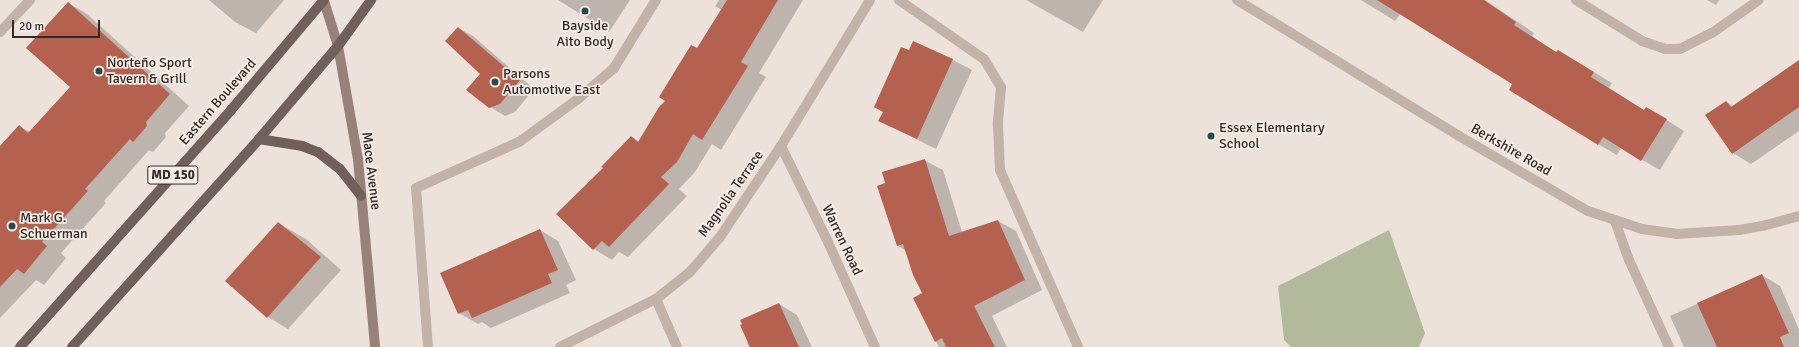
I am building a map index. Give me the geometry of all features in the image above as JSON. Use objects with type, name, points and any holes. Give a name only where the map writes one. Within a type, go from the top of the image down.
[{"type":"main road","name":"MD 150","points":[[72,347],[259,138],[338,46],[371,0]]},
{"type":"main road","name":"Mace Avenue","points":[[324,1],[338,46],[358,159],[374,347]]},
{"type":"main road","name":"Eastern Boulevard","points":[[20,347],[231,110],[324,1]]},
{"type":"main road","points":[[259,138],[302,146],[318,152],[340,169],[361,196]]},
{"type":"street","points":[[0,32],[30,0]]},
{"type":"street","points":[[428,347],[416,188],[519,142],[578,99],[614,68],[656,0]]},
{"type":"street","name":"Magnolia Terrace","points":[[560,347],[656,298],[690,272],[720,237],[781,146],[870,0]]},
{"type":"street","points":[[899,0],[984,59],[1001,87],[998,125],[1000,170],[1078,347]]},
{"type":"street","name":"Berkshire Road","points":[[1236,0],[1459,136],[1588,211],[1642,229],[1676,234],[1739,230],[1766,226],[1799,216]]},
{"type":"street","points":[[1576,0],[1642,41],[1666,49],[1680,49],[1712,33],[1759,0]]},
{"type":"street","name":"Warren Road","points":[[781,146],[828,242],[875,347]]},
{"type":"street","points":[[1615,221],[1629,260],[1669,347]]},
{"type":"street","points":[[656,298],[677,347]]},
{"type":"green space","points":[[1389,230],[1425,333],[1419,347],[1291,347],[1284,340],[1278,286]]},
{"type":"building","points":[[727,0],[778,0],[741,62],[748,66],[702,140],[693,134],[677,162],[661,177],[669,184],[609,247],[602,241],[593,250],[556,214],[603,168],[601,167],[631,136],[638,142],[659,107],[665,101],[659,97],[691,45],[697,48]]},
{"type":"building","points":[[1377,0],[1484,0],[1516,22],[1514,25],[1556,52],[1558,50],[1594,72],[1591,77],[1644,110],[1646,107],[1667,119],[1641,161],[1603,137],[1598,145],[1509,90],[1512,84]]},
{"type":"building","points":[[68,2],[170,94],[146,122],[147,126],[133,142],[130,139],[85,189],[88,191],[42,242],[47,246],[24,274],[17,269],[0,287],[0,146],[19,125],[28,133],[70,87],[26,48]]},
{"type":"building","name":"Parsons Automotive East","points":[[458,27],[520,80],[500,104],[489,108],[466,90],[480,74],[445,41]]},
{"type":"building","points":[[913,41],[953,59],[917,139],[878,121],[883,112],[874,107],[901,47],[909,50]]},
{"type":"building","points":[[1799,60],[1799,107],[1732,154],[1705,115],[1726,101],[1731,107]]},
{"type":"building","points":[[925,159],[949,236],[998,220],[1025,280],[974,306],[995,347],[946,347],[942,338],[935,342],[913,298],[922,293],[913,275],[903,244],[897,246],[877,186],[885,183],[882,172]]},
{"type":"building","points":[[278,222],[321,257],[267,318],[225,281]]},
{"type":"building","points":[[540,229],[558,270],[548,274],[552,283],[472,318],[468,310],[458,314],[440,273]]},
{"type":"building","points":[[1762,274],[1789,333],[1780,337],[1784,347],[1717,347],[1697,303]]},
{"type":"building","points":[[779,303],[799,347],[750,347],[740,325],[742,324],[740,320]]},
{"type":"place","name":"Bayside Aito Body","points":[[585,11]]},
{"type":"place","name":"Norteño Sport Tavern & Grill","points":[[99,71]]},
{"type":"place","name":"Parsons Automotive East","points":[[495,82]]},
{"type":"place","name":"Essex Elementary School","points":[[1211,136]]},
{"type":"place","name":"Mark G. Schuerman","points":[[12,226]]}]
